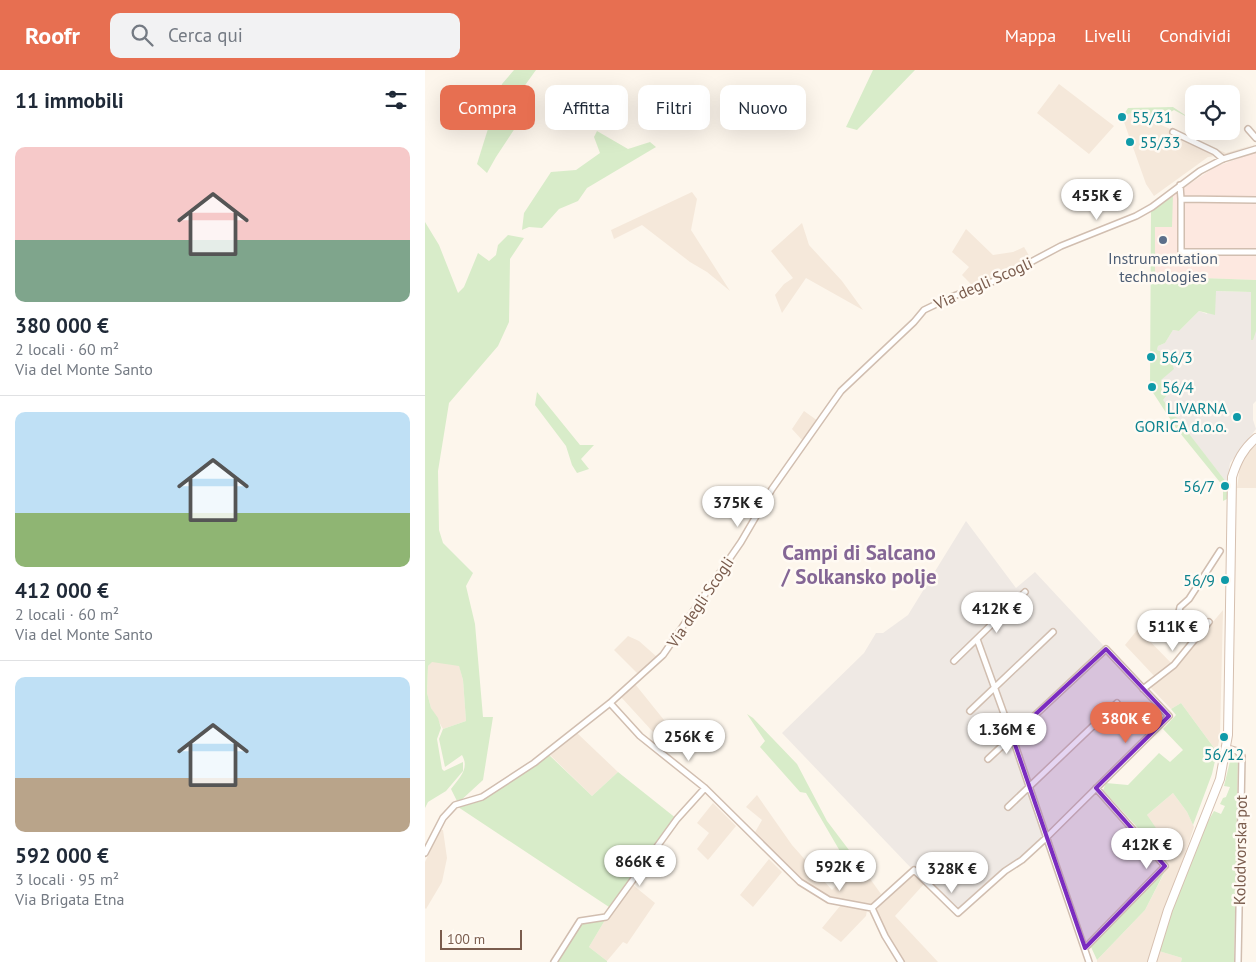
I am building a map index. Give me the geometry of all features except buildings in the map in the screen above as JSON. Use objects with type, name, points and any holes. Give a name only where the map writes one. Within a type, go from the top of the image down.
[{"type":"main road","points":[[1152,962],[1168,910],[1220,779],[1227,748],[1232,477],[1238,459],[1247,446],[1256,438]]},
{"type":"street","points":[[1247,129],[1256,138]]},
{"type":"street","points":[[1173,132],[1215,152],[1223,159]]},
{"type":"street","name":"Via degli Scogli","points":[[425,853],[443,818],[455,805],[482,797],[535,763],[610,703],[663,655],[741,542],[772,490],[841,391],[914,322],[924,310],[951,297],[997,280],[1061,246],[1136,216],[1152,207],[1200,171],[1223,159],[1256,149]]},
{"type":"street","points":[[1180,185],[1181,252],[1256,252]]},
{"type":"street","points":[[1181,200],[1256,200]]},
{"type":"street","points":[[1193,641],[1181,625],[1178,616],[1180,607],[1189,599],[1220,551]]},
{"type":"street","points":[[954,661],[1025,592]]},
{"type":"street","points":[[1143,689],[1174,665],[1209,622]]},
{"type":"street","points":[[970,711],[1053,632]]},
{"type":"street","points":[[977,639],[1089,962]]},
{"type":"street","points":[[872,908],[914,870],[958,913],[1005,870],[1022,860],[1047,837],[1169,716],[1106,649],[989,759]]},
{"type":"street","points":[[610,703],[640,736],[705,788],[800,882],[829,900],[872,908]]},
{"type":"street","points":[[1009,807],[1117,703]]},
{"type":"street","name":"Kolodvorska pot","points":[[1227,748],[1237,751],[1242,756],[1238,962]]},
{"type":"street","points":[[554,962],[580,921],[606,916],[677,819],[705,788]]},
{"type":"street","points":[[1085,948],[1165,866],[1095,788]]},
{"type":"street","points":[[872,908],[885,936],[901,962]]},
{"type":"highlighted area","points":[[1106,649],[1169,716],[1096,788],[1165,866],[1085,948],[1012,736]]},
{"type":"shaded area","points":[[1059,84],[1114,126],[1089,154],[1037,113]]},
{"type":"shaded area","points":[[1142,111],[1150,113],[1161,125],[1185,135],[1185,140],[1196,140],[1226,153],[1256,144],[1228,154],[1208,157],[1154,196],[1146,184],[1124,122],[1128,114]]},
{"type":"shaded area","points":[[1256,152],[1256,280],[1202,278],[1175,281],[1155,279],[1155,207],[1215,167]]},
{"type":"shaded area","points":[[692,192],[697,199],[691,230],[730,291],[642,225],[614,239],[611,230]]},
{"type":"shaded area","points":[[802,223],[809,245],[842,281],[863,310],[806,278],[782,313],[775,295],[784,284],[793,278],[771,251]]},
{"type":"shaded area","points":[[966,229],[993,255],[1013,252],[1024,247],[1031,259],[996,278],[974,287],[962,275],[969,267],[952,252]]},
{"type":"shaded area","points":[[1215,291],[1251,292],[1256,329],[1256,401],[1253,404],[1253,420],[1256,429],[1230,463],[1227,483],[1162,400],[1161,380],[1171,362],[1169,354],[1157,350],[1158,346],[1165,343],[1173,330],[1179,331],[1199,311],[1207,314]]},
{"type":"shaded area","points":[[804,411],[818,421],[803,441],[792,429]]},
{"type":"shaded area","points":[[1256,445],[1256,488],[1237,488],[1240,466],[1247,454]]},
{"type":"shaded area","points":[[966,521],[1016,588],[1035,572],[1169,716],[1096,788],[1165,866],[1085,948],[1046,837],[958,913],[912,869],[782,733],[864,653],[876,633],[883,633],[908,615]]},
{"type":"shaded area","points":[[1223,610],[1220,735],[1217,752],[1181,703],[1171,709],[1150,687],[1158,680],[1125,645],[1138,629],[1175,667]]},
{"type":"shaded area","points":[[628,636],[639,641],[657,657],[638,674],[614,650]]},
{"type":"shaded area","points":[[432,661],[459,665],[463,680],[466,721],[443,729],[431,708],[427,693],[428,666]]},
{"type":"shaded area","points":[[635,684],[664,720],[653,732],[621,697]]},
{"type":"shaded area","points":[[577,733],[618,772],[592,796],[550,755]]},
{"type":"shaded area","points":[[1173,793],[1187,812],[1194,827],[1153,949],[1182,958],[1181,962],[1097,962],[1145,910],[1169,864],[1147,838],[1156,828],[1146,816]]},
{"type":"shaded area","points":[[757,795],[792,845],[832,890],[858,862],[881,894],[871,904],[827,897],[802,880],[754,834],[762,820],[746,807]]},
{"type":"shaded area","points":[[713,803],[736,826],[708,860],[697,849],[709,833],[697,823]]},
{"type":"shaded area","points":[[440,830],[443,830],[447,858],[442,882],[426,909],[425,862]]},
{"type":"shaded area","points":[[769,859],[782,872],[753,907],[740,895]]},
{"type":"shaded area","points":[[914,874],[924,884],[895,916],[938,962],[905,962],[888,935],[876,910]]},
{"type":"shaded area","points":[[633,885],[655,903],[627,944],[623,942],[607,961],[589,947],[605,920]]},
{"type":"shaded area","points":[[840,906],[867,910],[866,916],[841,942],[822,928]]},
{"type":"green space","points":[[514,70],[536,70],[525,85],[502,84]]},
{"type":"green space","points":[[873,70],[915,70],[857,130],[846,127]]},
{"type":"green space","points":[[1173,107],[1185,116],[1174,110],[1156,121],[1150,113],[1142,111],[1128,114],[1124,122],[1121,119],[1128,108]]},
{"type":"green space","points":[[488,130],[514,130],[487,173],[477,164]]},
{"type":"green space","points":[[597,131],[628,149],[650,142],[656,147],[587,188],[578,201],[559,209],[542,228],[529,227],[522,230],[524,213],[551,172],[576,170],[600,153],[594,137]]},
{"type":"green space","points":[[1173,195],[1172,227],[1155,227],[1155,279],[1175,281],[1202,278],[1256,280],[1256,331],[1253,340],[1251,340],[1251,292],[1216,291],[1215,315],[1199,311],[1179,331],[1173,330],[1165,343],[1158,346],[1157,350],[1169,354],[1174,369],[1161,380],[1169,392],[1163,400],[1227,483],[1227,499],[1223,501],[1223,486],[1176,428],[1150,388],[1151,209]]},
{"type":"green space","points":[[425,222],[439,245],[458,293],[464,287],[478,253],[489,261],[496,255],[498,245],[508,235],[524,238],[510,259],[509,322],[498,346],[449,403],[438,471],[439,530],[443,543],[473,573],[466,586],[475,624],[483,717],[493,717],[483,780],[458,803],[451,789],[463,771],[446,791],[428,802],[425,808]],"holes":[[[432,662],[459,666],[463,680],[466,721],[443,729],[439,739],[445,767],[462,755],[465,765],[463,771],[463,762],[444,771],[442,769],[437,739],[441,728],[438,718],[431,708],[427,693],[428,666]]]},
{"type":"green space","points":[[537,392],[580,445],[594,445],[581,459],[589,469],[577,473],[572,465],[566,446],[535,405]]},
{"type":"green space","points":[[1181,703],[1217,752],[1212,774],[1193,825],[1187,812],[1173,793],[1147,815],[1156,828],[1147,838],[1103,790],[1106,783],[1128,785],[1159,753],[1170,762],[1183,750],[1163,729],[1176,715],[1171,709]]},
{"type":"green space","points":[[747,714],[797,764],[827,821],[858,862],[851,870],[806,793],[800,792],[760,747],[765,741]]},
{"type":"green space","points":[[547,753],[592,796],[618,772],[677,819],[612,909],[455,805],[482,797]]},
{"type":"green space","points":[[1235,755],[1238,758],[1234,962],[1181,962],[1182,958],[1159,951],[1179,890],[1203,830],[1214,811],[1221,814],[1225,806],[1220,804],[1223,798],[1226,797],[1230,787],[1224,786],[1231,757]]},
{"type":"green space","points":[[1165,871],[1145,910],[1097,960],[1091,947]]},
{"type":"green space","points":[[605,920],[589,947],[607,962],[557,962],[582,924]]},
{"type":"place","name":"55/31","points":[[1122,117]]},
{"type":"place","name":"55/33","points":[[1130,142]]},
{"type":"place","name":"Instrumentation technologies","points":[[1163,240]]},
{"type":"place","name":"56/3","points":[[1151,357]]},
{"type":"place","name":"56/4","points":[[1152,387]]},
{"type":"place","name":"LIVARNA GORICA d.o.o.","points":[[1237,417]]},
{"type":"place","name":"56/7","points":[[1225,486]]},
{"type":"place","name":"56/9","points":[[1225,580]]},
{"type":"place","name":"56/12","points":[[1224,737]]},
{"type":"district","name":"Campi di Salcano / Solkansko polje","points":[[859,564]]}]
